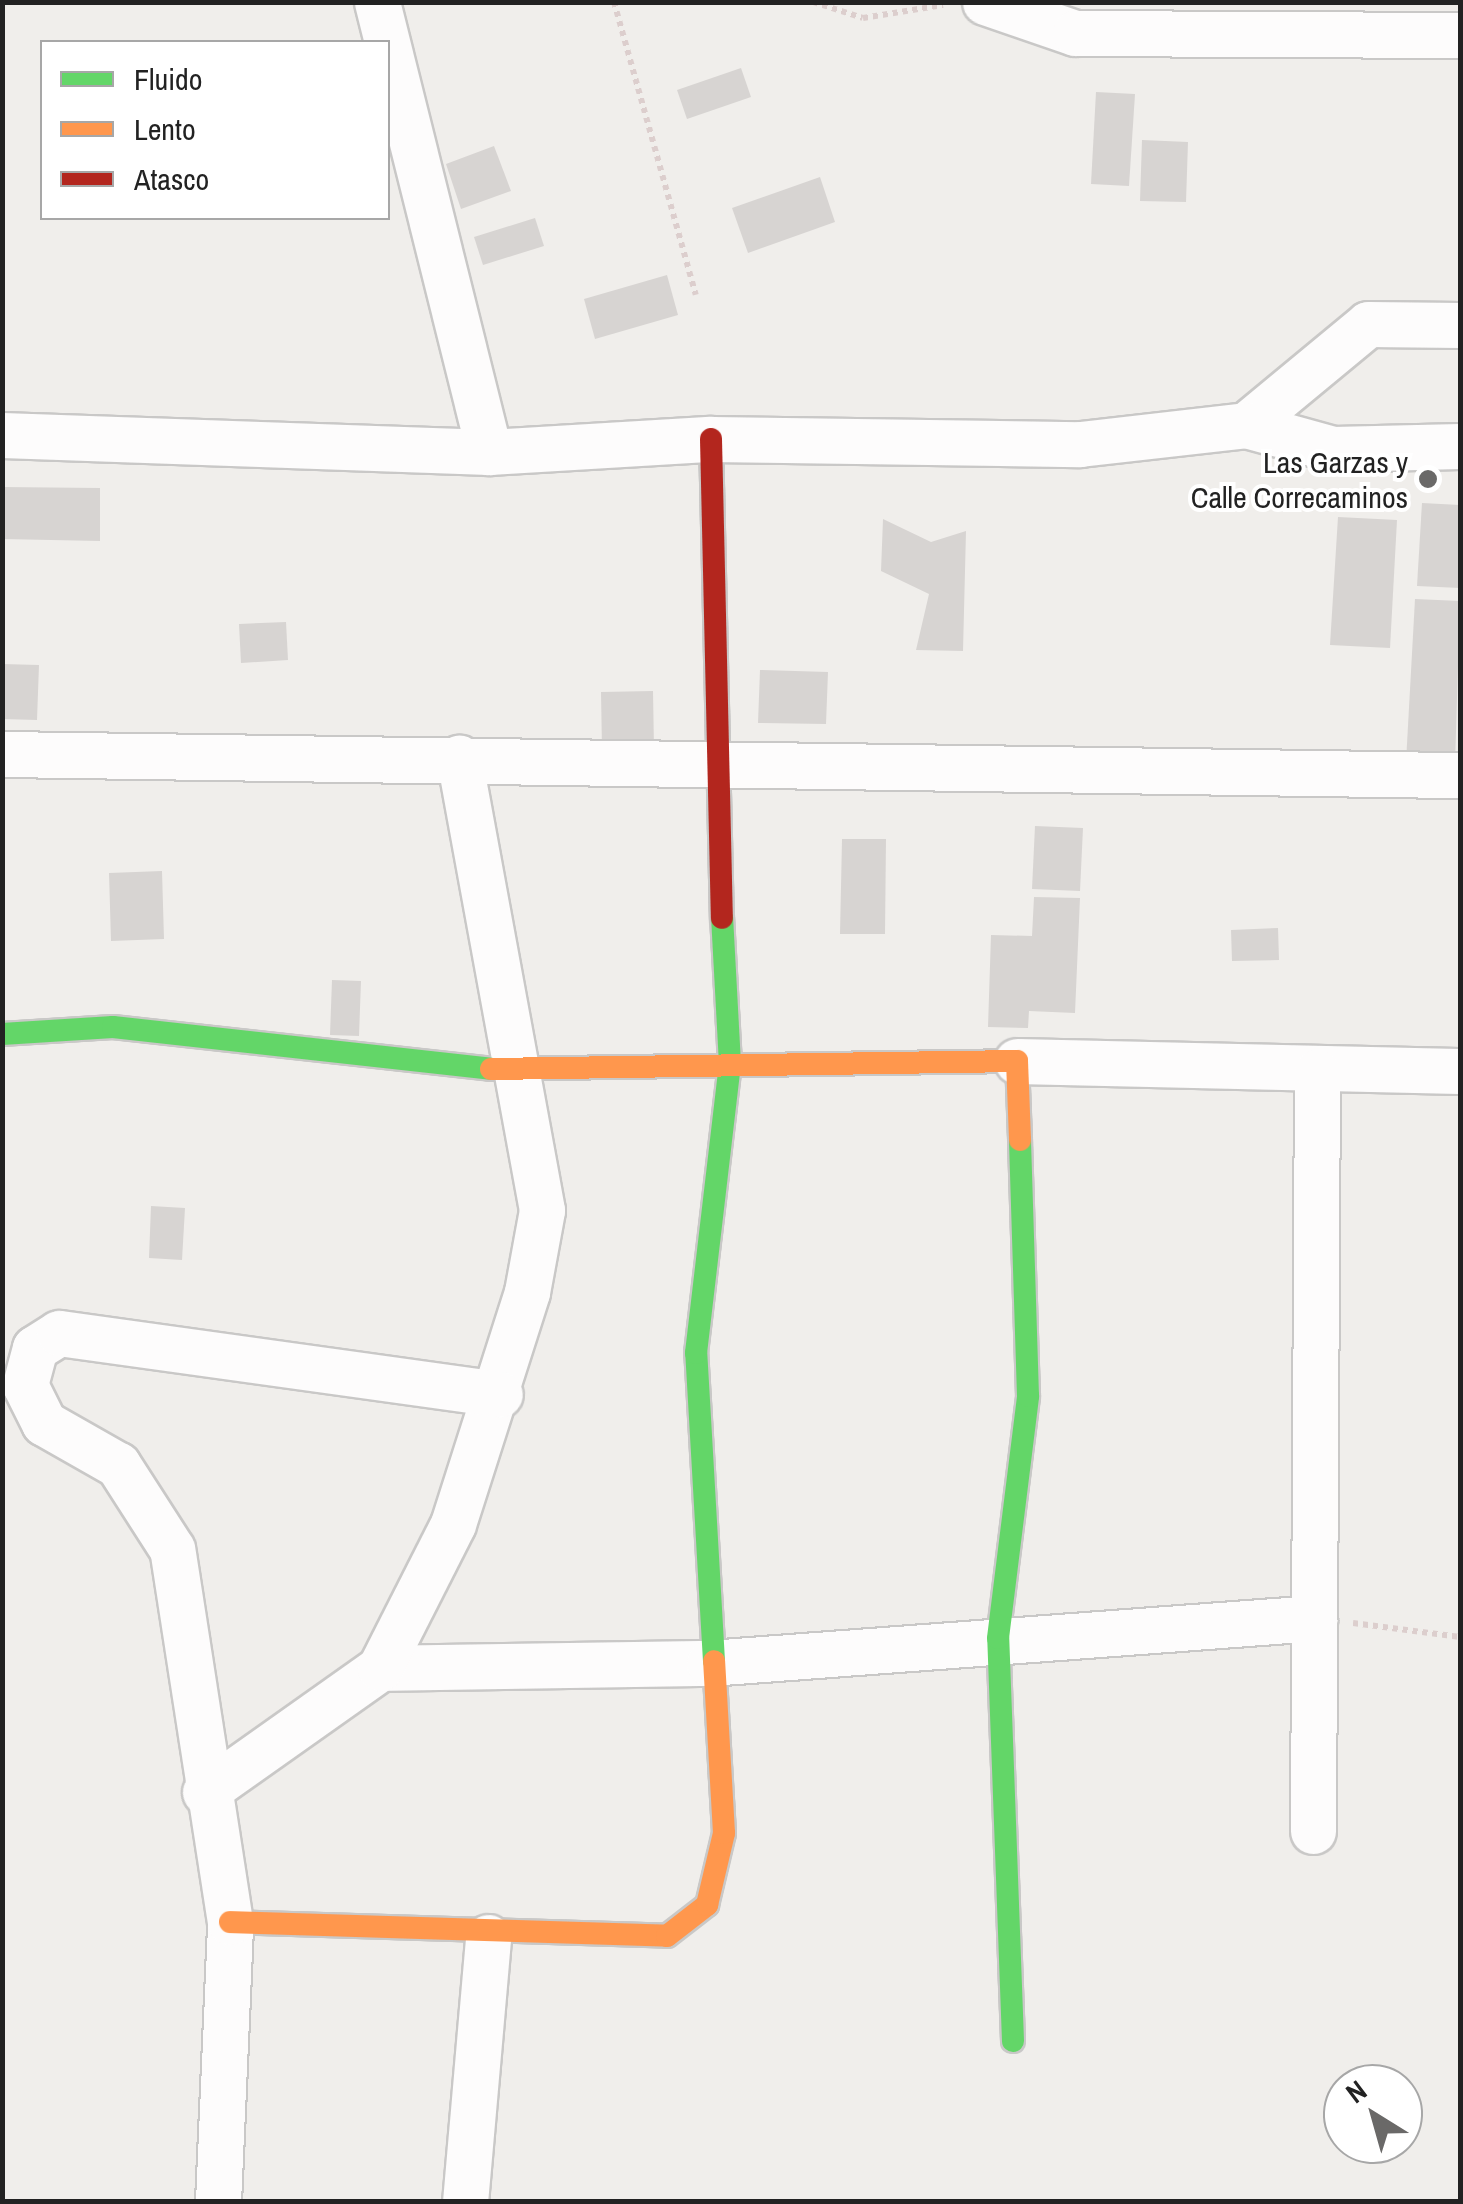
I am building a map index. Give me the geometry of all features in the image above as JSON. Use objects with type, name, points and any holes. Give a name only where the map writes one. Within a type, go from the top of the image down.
[{"type":"street","points":[[377,2],[387,40]]},
{"type":"street","points":[[986,2],[1075,33],[1460,35]]},
{"type":"street","points":[[390,54],[490,452]]},
{"type":"street","points":[[1246,425],[1368,324],[1460,325]]},
{"type":"street","points":[[2,435],[490,452],[712,438],[1080,444],[1246,425],[1334,450],[1460,446]]},
{"type":"street","points":[[230,1922],[488,1937],[667,1936],[707,1905],[724,1832],[709,1664],[696,1353],[730,1064],[713,764],[712,438]]},
{"type":"street","points":[[2,754],[1460,775]]},
{"type":"street","points":[[205,1792],[380,1668],[452,1524],[500,1394],[542,1210],[512,1072],[460,758]]},
{"type":"street","points":[[2,1034],[113,1027],[512,1072],[730,1064],[1016,1061],[1317,1072],[1460,1070]]},
{"type":"street","points":[[1013,2040],[998,1638],[1028,1396],[1016,1061]]},
{"type":"street","points":[[1313,1831],[1317,1072]]},
{"type":"street","points":[[218,2202],[230,1922],[205,1792],[172,1549],[118,1465],[44,1423],[25,1385],[35,1348],[60,1333],[500,1394]]},
{"type":"street","points":[[380,1668],[709,1664],[998,1638],[1314,1618]]},
{"type":"street","points":[[465,2202],[488,1937]]},
{"type":"path","points":[[614,2],[696,295]]},
{"type":"path","points":[[813,2],[863,18],[956,2]]},
{"type":"path","points":[[1314,1618],[1460,1637]]},
{"type":"building","points":[[741,68],[751,97],[687,119],[677,90]]},
{"type":"building","points":[[1096,92],[1135,94],[1129,186],[1091,184]]},
{"type":"building","points":[[1142,140],[1188,142],[1186,202],[1140,201]]},
{"type":"building","points":[[494,146],[511,191],[461,209],[446,164]]},
{"type":"building","points":[[820,177],[835,222],[748,253],[732,208]]},
{"type":"building","points":[[535,218],[544,246],[483,265],[474,237]]},
{"type":"building","points":[[667,275],[678,315],[595,339],[584,299]]},
{"type":"building","points":[[2,487],[100,488],[100,541],[2,539]]},
{"type":"building","points":[[1422,503],[1460,505],[1460,588],[1417,586]]},
{"type":"building","points":[[1338,517],[1397,520],[1390,648],[1330,645]]},
{"type":"building","points":[[883,519],[931,542],[966,531],[963,651],[916,650],[929,594],[881,571]]},
{"type":"building","points":[[1415,599],[1460,601],[1455,764],[1406,762]]},
{"type":"building","points":[[286,622],[288,660],[241,663],[239,624]]},
{"type":"building","points":[[2,664],[39,665],[37,720],[2,719]]},
{"type":"building","points":[[760,670],[828,672],[826,724],[758,723]]},
{"type":"building","points":[[653,691],[654,749],[602,750],[601,692]]},
{"type":"building","points":[[1035,826],[1083,828],[1080,891],[1032,889]]},
{"type":"building","points":[[842,839],[886,839],[885,934],[840,934]]},
{"type":"building","points":[[162,871],[164,939],[111,941],[109,873]]},
{"type":"building","points":[[1034,897],[1080,898],[1075,1013],[1029,1011],[1028,1028],[988,1027],[991,935],[1032,936]]},
{"type":"building","points":[[1278,928],[1279,960],[1232,961],[1231,930]]},
{"type":"building","points":[[332,980],[361,981],[359,1036],[330,1035]]},
{"type":"building","points":[[151,1206],[185,1208],[182,1260],[149,1258]]},
{"type":"traffic: fast","points":[[714,1661],[696,1353],[730,1064],[722,918]]},
{"type":"traffic: fast","points":[[2,1034],[113,1027],[491,1069]]},
{"type":"traffic: fast","points":[[1013,2041],[998,1638],[1028,1396],[1020,1140]]},
{"type":"traffic: slow","points":[[491,1069],[1017,1061],[1020,1140]]},
{"type":"traffic: slow","points":[[230,1922],[667,1936],[707,1905],[724,1833],[714,1661]]},
{"type":"traffic: jam","points":[[711,439],[722,918]]},
{"type":"place","name":"Las Garzas y Calle Correcaminos","points":[[1428,479]]}]
